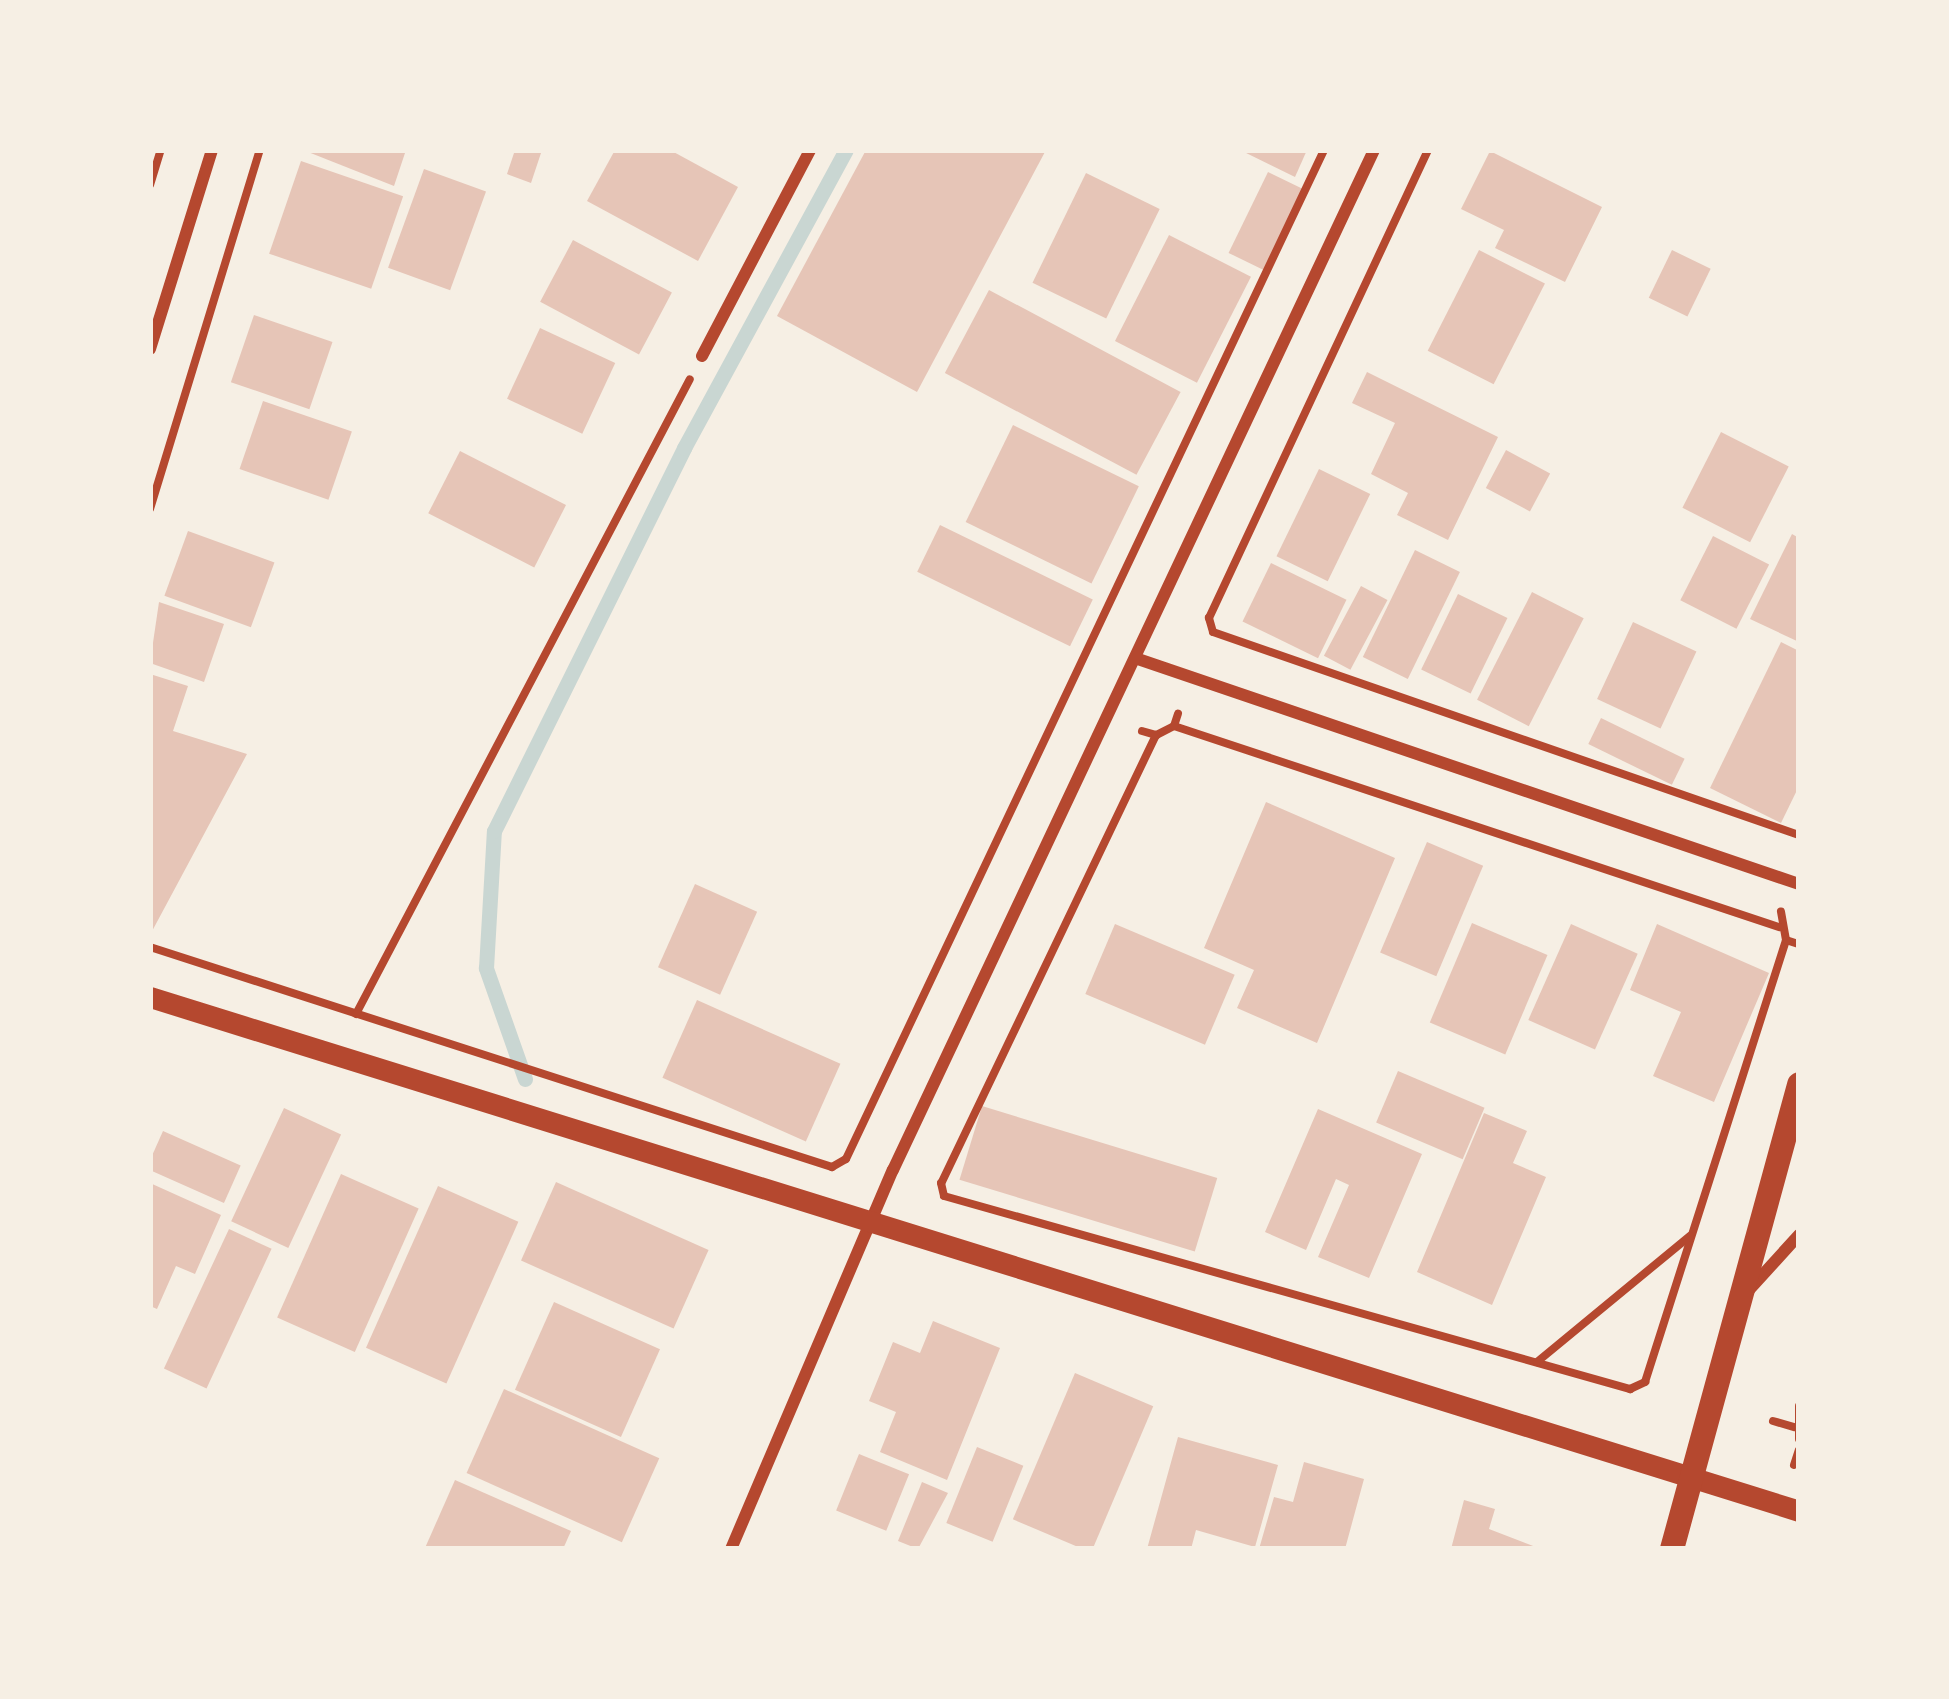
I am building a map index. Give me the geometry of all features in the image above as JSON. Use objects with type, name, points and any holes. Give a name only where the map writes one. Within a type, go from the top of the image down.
[{"type":"main road","points":[[1672,1549],[1748,1291],[1799,1084]]},
{"type":"street","points":[[150,349],[212,150]]},
{"type":"street","points":[[702,356],[810,150]]},
{"type":"street","points":[[731,1549],[874,1223],[1374,150]]},
{"type":"street","points":[[1135,658],[1799,884]]},
{"type":"street","points":[[150,997],[1692,1481],[1799,1510]]},
{"type":"street","points":[[1748,1291],[1799,1235]]},
{"type":"path","points":[[150,185],[161,150]]},
{"type":"path","points":[[150,509],[260,150]]},
{"type":"path","points":[[150,947],[832,1167],[851,1160],[1324,150]]},
{"type":"path","points":[[1208,646],[1213,632],[1209,618],[1428,150]]},
{"type":"path","points":[[356,1013],[702,356]]},
{"type":"path","points":[[1196,611],[1209,618]]},
{"type":"path","points":[[1213,632],[1799,835]]},
{"type":"path","points":[[1174,726],[1178,713]]},
{"type":"path","points":[[1659,1386],[1645,1382],[1630,1389],[944,1196],[940,1183],[1156,735],[1174,726],[1779,927]]},
{"type":"path","points":[[1142,731],[1156,735]]},
{"type":"path","points":[[1781,911],[1779,927],[1786,940],[1798,944]]},
{"type":"path","points":[[1645,1382],[1786,940]]},
{"type":"path","points":[[930,1180],[940,1183]]},
{"type":"path","points":[[1537,1362],[1691,1234]]},
{"type":"path","points":[[1799,1406],[1794,1427],[1799,1439]]},
{"type":"path","points":[[1773,1421],[1794,1427]]},
{"type":"path","points":[[1794,1465],[1799,1450]]},
{"type":"building","points":[[303,150],[406,150],[394,186]]},
{"type":"building","points":[[515,150],[542,150],[531,183],[507,174]]},
{"type":"building","points":[[615,150],[670,150],[738,187],[698,261],[587,201]]},
{"type":"building","points":[[866,150],[1046,150],[917,392],[777,316]]},
{"type":"building","points":[[1240,150],[1307,150],[1295,177]]},
{"type":"building","points":[[1490,151],[1602,207],[1565,282],[1495,248],[1504,230],[1461,209]]},
{"type":"building","points":[[301,161],[403,196],[371,289],[269,254]]},
{"type":"building","points":[[424,169],[486,192],[450,290],[388,268]]},
{"type":"building","points":[[1268,172],[1307,191],[1267,272],[1229,253]]},
{"type":"building","points":[[1086,173],[1160,209],[1106,319],[1033,283]]},
{"type":"building","points":[[1169,235],[1251,277],[1197,383],[1115,341]]},
{"type":"building","points":[[573,240],[672,293],[639,354],[540,302]]},
{"type":"building","points":[[1479,250],[1545,284],[1494,384],[1428,351]]},
{"type":"building","points":[[1672,250],[1711,269],[1687,316],[1649,298]]},
{"type":"building","points":[[989,290],[1181,392],[1136,475],[945,373]]},
{"type":"building","points":[[254,315],[332,342],[309,409],[231,382]]},
{"type":"building","points":[[540,328],[615,363],[582,434],[507,399]]},
{"type":"building","points":[[1367,372],[1498,437],[1448,540],[1397,515],[1408,493],[1371,474],[1395,423],[1352,403]]},
{"type":"building","points":[[263,401],[352,432],[328,500],[240,469]]},
{"type":"building","points":[[1013,425],[1139,486],[1091,583],[966,522]]},
{"type":"building","points":[[1721,432],[1789,467],[1750,542],[1682,508]]},
{"type":"building","points":[[1506,450],[1550,473],[1530,511],[1486,488]]},
{"type":"building","points":[[460,451],[566,505],[534,567],[428,513]]},
{"type":"building","points":[[1319,469],[1370,494],[1328,581],[1276,556]]},
{"type":"building","points":[[940,525],[1093,600],[1070,646],[917,572]]},
{"type":"building","points":[[188,531],[274,562],[251,627],[164,596]]},
{"type":"building","points":[[1792,534],[1799,538],[1799,642],[1750,619]]},
{"type":"building","points":[[1713,536],[1769,565],[1736,629],[1680,600]]},
{"type":"building","points":[[1415,550],[1460,572],[1408,679],[1363,657]]},
{"type":"building","points":[[1271,563],[1346,600],[1318,658],[1243,621]]},
{"type":"building","points":[[1361,586],[1387,600],[1350,670],[1324,656]]},
{"type":"building","points":[[1532,592],[1584,618],[1529,726],[1477,700]]},
{"type":"building","points":[[1458,594],[1507,618],[1471,694],[1421,669]]},
{"type":"building","points":[[159,602],[224,624],[204,682],[150,663]]},
{"type":"building","points":[[1633,622],[1696,652],[1661,729],[1597,699]]},
{"type":"building","points":[[1781,642],[1799,651],[1799,786],[1781,823],[1710,788]]},
{"type":"building","points":[[150,674],[188,686],[173,731],[247,754],[150,935]]},
{"type":"building","points":[[1601,718],[1685,759],[1672,785],[1588,744]]},
{"type":"building","points":[[1266,802],[1395,858],[1317,1043],[1237,1008],[1254,970],[1204,948]]},
{"type":"building","points":[[1427,842],[1483,866],[1436,976],[1380,952]]},
{"type":"building","points":[[695,884],[757,912],[720,995],[658,967]]},
{"type":"building","points":[[1472,923],[1547,955],[1505,1054],[1430,1022]]},
{"type":"building","points":[[1115,924],[1235,975],[1205,1045],[1085,994]]},
{"type":"building","points":[[1571,924],[1638,954],[1595,1050],[1528,1020]]},
{"type":"building","points":[[1657,924],[1769,973],[1714,1102],[1653,1076],[1681,1012],[1630,990]]},
{"type":"building","points":[[697,1000],[840,1064],[806,1142],[662,1078]]},
{"type":"building","points":[[1398,1071],[1485,1108],[1463,1159],[1376,1123]]},
{"type":"building","points":[[982,1106],[1217,1178],[1195,1252],[959,1180]]},
{"type":"building","points":[[284,1108],[341,1135],[288,1248],[231,1221]]},
{"type":"building","points":[[1318,1109],[1422,1154],[1369,1278],[1318,1257],[1349,1185],[1336,1179],[1306,1250],[1265,1232]]},
{"type":"building","points":[[1484,1113],[1527,1131],[1513,1163],[1546,1177],[1492,1305],[1417,1272]]},
{"type":"building","points":[[163,1131],[241,1166],[224,1203],[150,1170]]},
{"type":"building","points":[[341,1174],[419,1209],[355,1352],[277,1317]]},
{"type":"building","points":[[556,1182],[709,1250],[674,1328],[521,1261]]},
{"type":"building","points":[[150,1183],[221,1215],[195,1274],[176,1266],[157,1309],[150,1306]]},
{"type":"building","points":[[438,1186],[518,1222],[446,1383],[366,1348]]},
{"type":"building","points":[[229,1229],[272,1249],[207,1388],[164,1369]]},
{"type":"building","points":[[554,1302],[660,1349],[621,1437],[515,1390]]},
{"type":"building","points":[[933,1321],[1000,1348],[947,1480],[880,1452],[896,1412],[869,1401],[893,1342],[920,1353]]},
{"type":"building","points":[[1075,1373],[1153,1406],[1093,1549],[1013,1519]]},
{"type":"building","points":[[504,1389],[659,1458],[622,1542],[467,1473]]},
{"type":"building","points":[[1178,1437],[1278,1465],[1255,1547],[1196,1530],[1191,1549],[1147,1549]]},
{"type":"building","points":[[977,1447],[1023,1466],[993,1542],[946,1523]]},
{"type":"building","points":[[859,1454],[909,1474],[886,1531],[836,1511]]},
{"type":"building","points":[[1304,1462],[1364,1479],[1345,1549],[1259,1549],[1274,1497],[1293,1502]]},
{"type":"building","points":[[455,1480],[571,1531],[563,1549],[425,1548]]},
{"type":"building","points":[[922,1482],[948,1493],[918,1549],[898,1541]]},
{"type":"building","points":[[1464,1500],[1495,1509],[1489,1529],[1541,1549],[1451,1549]]},
{"type":"waterway","points":[[525,1079],[486,968],[494,831],[684,448],[846,150]]}]
